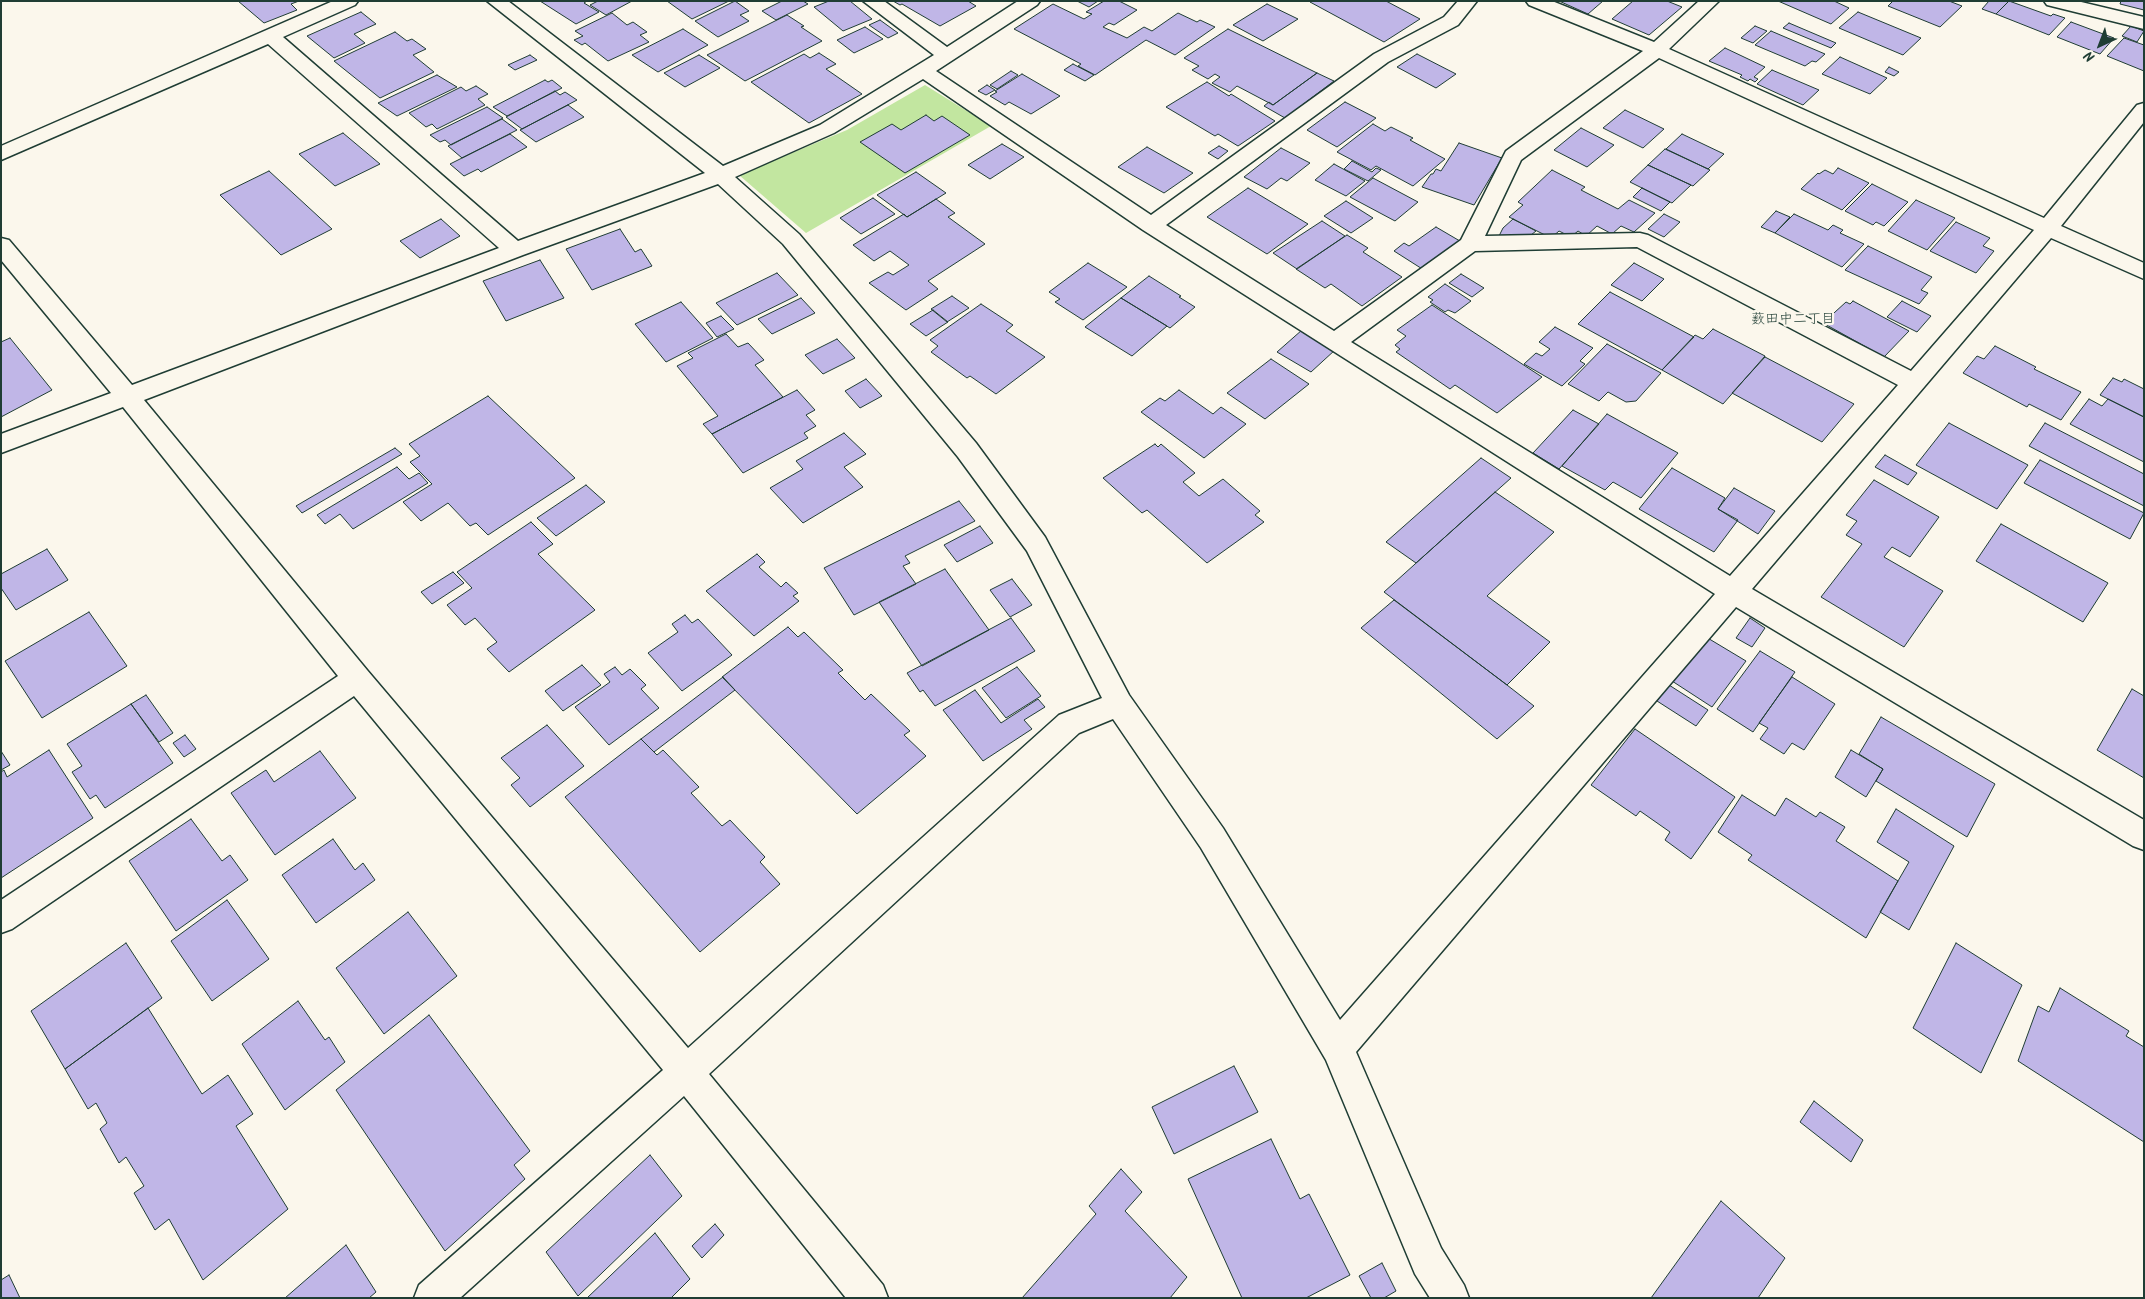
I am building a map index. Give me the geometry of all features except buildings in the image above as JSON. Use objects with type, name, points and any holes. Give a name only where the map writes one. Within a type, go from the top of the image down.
[{"type":"street","points":[[1,154],[349,1]]},
{"type":"street","points":[[496,1],[721,175],[791,239],[967,450],[1036,544],[1119,704],[1212,838],[1338,1048],[1428,1261],[1450,1298]]},
{"type":"street","points":[[872,1],[947,56]]},
{"type":"street","points":[[1,444],[515,250],[721,175],[827,129],[947,56],[1031,1]]},
{"type":"street","points":[[1152,225],[1381,58],[1451,21],[1468,1]]},
{"type":"street","points":[[1535,1],[1657,50],[2144,272]]},
{"type":"street","points":[[1334,342],[1470,244],[1513,156],[1657,50],[1710,1]]},
{"type":"street","points":[[2053,1],[2144,24]]},
{"type":"street","points":[[270,36],[515,250]]},
{"type":"street","points":[[923,71],[1152,225],[1334,342],[1734,592],[2144,836]]},
{"type":"street","points":[[1338,1048],[2047,229],[2144,109]]},
{"type":"street","points":[[1470,244],[1640,240],[1914,383]]},
{"type":"street","points":[[1,245],[128,397],[357,679],[686,1072],[870,1298]]},
{"type":"street","points":[[1,918],[357,679]]},
{"type":"street","points":[[432,1298],[686,1072],[1069,724],[1119,704]]},
{"type":"green space","points":[[925,85],[991,126],[806,233],[739,175],[847,130]]},
{"type":"district","name":"薮田中二丁目","points":[[1793,321]]}]
